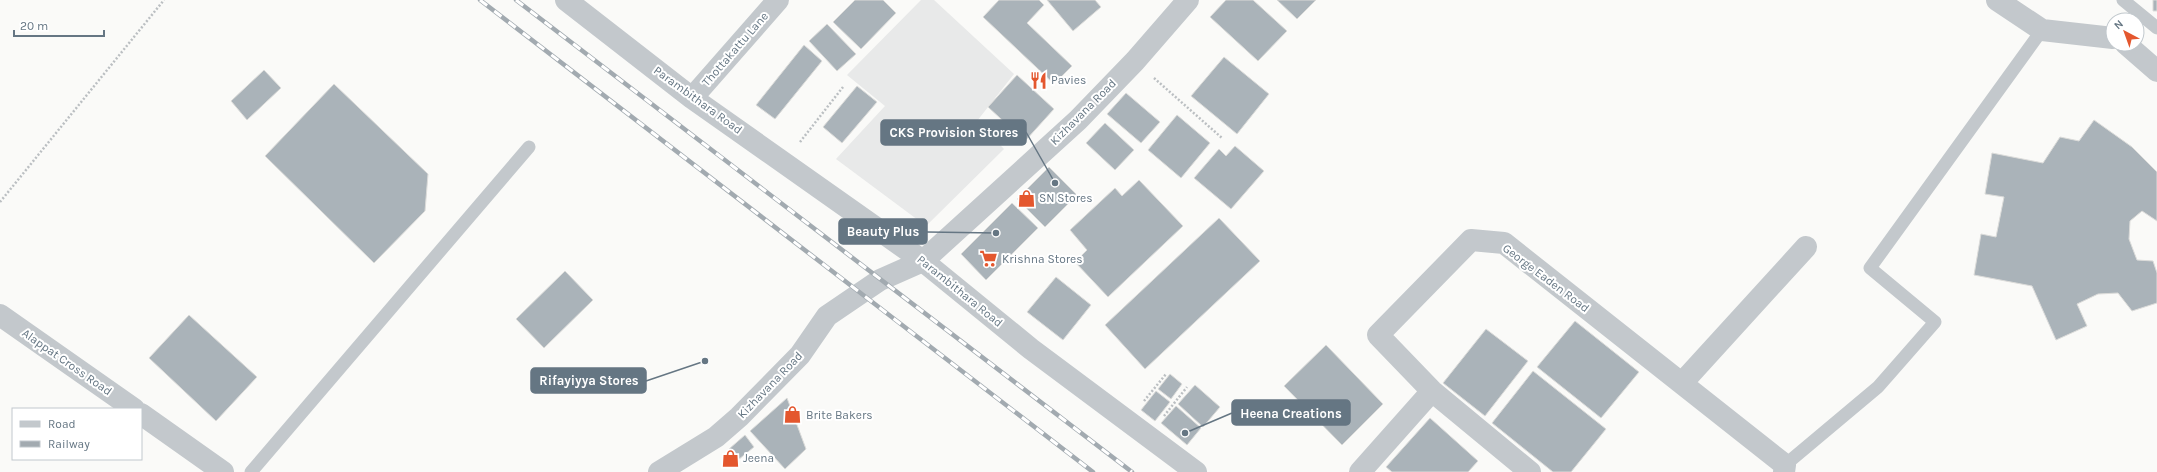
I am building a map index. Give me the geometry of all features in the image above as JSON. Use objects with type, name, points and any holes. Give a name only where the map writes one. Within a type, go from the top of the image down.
[{"type":"street","name":"Parambithara Road","points":[[566,0],[692,98],[923,260],[1031,349],[1196,472]]},
{"type":"street","name":"Thottakattu Lane","points":[[692,98],[778,0]]},
{"type":"street","name":"Kizhavana Road","points":[[659,472],[716,437],[739,417],[800,355],[827,316],[880,280],[923,260],[1078,120],[1134,61],[1188,0]]},
{"type":"street","points":[[1997,0],[2042,30],[2105,37]]},
{"type":"street","points":[[2135,52],[2157,71]]},
{"type":"street","name":"George Eaden Road","points":[[1432,390],[1378,336],[1471,240],[1504,243],[1682,383],[1784,469]]},
{"type":"street","points":[[1682,383],[1806,247]]},
{"type":"street","name":"Alappat Cross Road","points":[[0,315],[133,408]]},
{"type":"street","points":[[1360,472],[1432,390],[1530,472]]},
{"type":"street","points":[[142,415],[223,472]]},
{"type":"lane","points":[[2123,0],[2157,28]]},
{"type":"lane","points":[[1784,469],[1878,387],[1935,322],[1870,268],[2042,30]]},
{"type":"lane","points":[[252,472],[529,147]]},
{"type":"path","points":[[0,202],[164,0]]},
{"type":"path","points":[[1134,61],[1222,138]]},
{"type":"path","points":[[784,163],[843,87]]},
{"type":"path","points":[[1128,421],[1166,374]]},
{"type":"path","points":[[1148,436],[1187,387]]},
{"type":"shaded area","points":[[921,0],[934,0],[1014,74],[977,121],[1004,149],[926,226],[836,159],[885,106],[847,75]]},
{"type":"building","points":[[855,0],[883,0],[896,13],[861,49],[833,22]]},
{"type":"building","points":[[999,0],[1039,0],[1044,5],[1027,23],[1072,66],[1054,84],[983,17]]},
{"type":"building","points":[[1047,0],[1095,0],[1101,7],[1073,31]]},
{"type":"building","points":[[1226,0],[1253,0],[1287,31],[1258,61],[1210,17]]},
{"type":"building","points":[[1277,0],[1316,0],[1297,19]]},
{"type":"building","points":[[2153,0],[2157,0],[2157,11],[2153,11]]},
{"type":"building","points":[[827,24],[856,54],[837,71],[809,41]]},
{"type":"building","points":[[804,45],[822,61],[775,119],[756,105]]},
{"type":"building","points":[[1224,57],[1269,94],[1237,134],[1191,96]]},
{"type":"building","points":[[264,70],[281,88],[247,120],[231,101]]},
{"type":"building","points":[[1017,75],[1054,109],[1025,141],[988,107]]},
{"type":"building","points":[[334,84],[428,174],[425,211],[374,263],[265,156]]},
{"type":"building","points":[[857,86],[877,102],[842,143],[823,127]]},
{"type":"building","points":[[1126,93],[1160,122],[1141,143],[1107,114]]},
{"type":"building","points":[[1177,115],[1210,143],[1181,178],[1148,150]]},
{"type":"building","points":[[2094,120],[2132,147],[2157,172],[2157,221],[2142,211],[2130,221],[2129,239],[2137,260],[2153,261],[2157,273],[2157,303],[2132,311],[2118,293],[2098,294],[2077,304],[2087,326],[2056,340],[2032,286],[1974,275],[1981,234],[1996,237],[2004,197],[1985,194],[1992,153],[2043,163],[2060,137],[2079,141]]},
{"type":"building","points":[[1105,123],[1134,150],[1115,170],[1086,143]]},
{"type":"building","points":[[1235,146],[1264,171],[1231,209],[1194,178],[1219,149],[1226,156]]},
{"type":"building","points":[[1049,167],[1077,195],[1045,227],[1017,199]]},
{"type":"building","points":[[1139,180],[1183,226],[1108,297],[1075,262],[1087,250],[1070,230],[1115,188],[1122,196]]},
{"type":"building","points":[[1012,203],[1038,228],[986,280],[961,254]]},
{"type":"building","points":[[1219,218],[1260,261],[1145,369],[1105,325]]},
{"type":"building","points":[[565,271],[593,300],[544,348],[516,319]]},
{"type":"building","points":[[1056,277],[1091,305],[1063,340],[1027,312]]},
{"type":"building","points":[[189,315],[257,377],[216,421],[149,358]]},
{"type":"building","points":[[1575,321],[1639,372],[1601,418],[1537,367]]},
{"type":"building","points":[[1486,329],[1528,361],[1485,416],[1443,383]]},
{"type":"building","points":[[1326,345],[1383,404],[1342,445],[1284,386]]},
{"type":"building","points":[[1533,371],[1606,429],[1571,472],[1553,472],[1492,423]]},
{"type":"building","points":[[1170,374],[1182,384],[1171,399],[1158,389]]},
{"type":"building","points":[[1195,385],[1220,407],[1203,427],[1178,404]]},
{"type":"building","points":[[1156,391],[1170,402],[1155,421],[1141,410]]},
{"type":"building","points":[[787,398],[806,449],[785,469],[750,431]]},
{"type":"building","points":[[1176,406],[1201,428],[1187,445],[1161,423]]},
{"type":"building","points":[[1430,418],[1478,461],[1468,472],[1392,472],[1386,467]]},
{"type":"building","points":[[745,435],[754,447],[738,460],[729,449]]},
{"type":"railway","points":[[480,0],[1093,472]]},
{"type":"railway","points":[[516,0],[1132,472]]},
{"type":"place","name":"Pavies","points":[[1038,80]]},
{"type":"place","name":"CKS Provision Stores","points":[[1055,183]]},
{"type":"place","name":"SN Stores","points":[[1026,198]]},
{"type":"place","name":"Beauty Plus","points":[[996,233]]},
{"type":"place","name":"Krishna Stores","points":[[989,259]]},
{"type":"place","name":"Rifayiyya Stores","points":[[705,361]]},
{"type":"place","name":"Brite Bakers","points":[[793,415]]},
{"type":"place","name":"Heena Creations","points":[[1185,433]]},
{"type":"place","name":"Jeena","points":[[730,458]]}]
